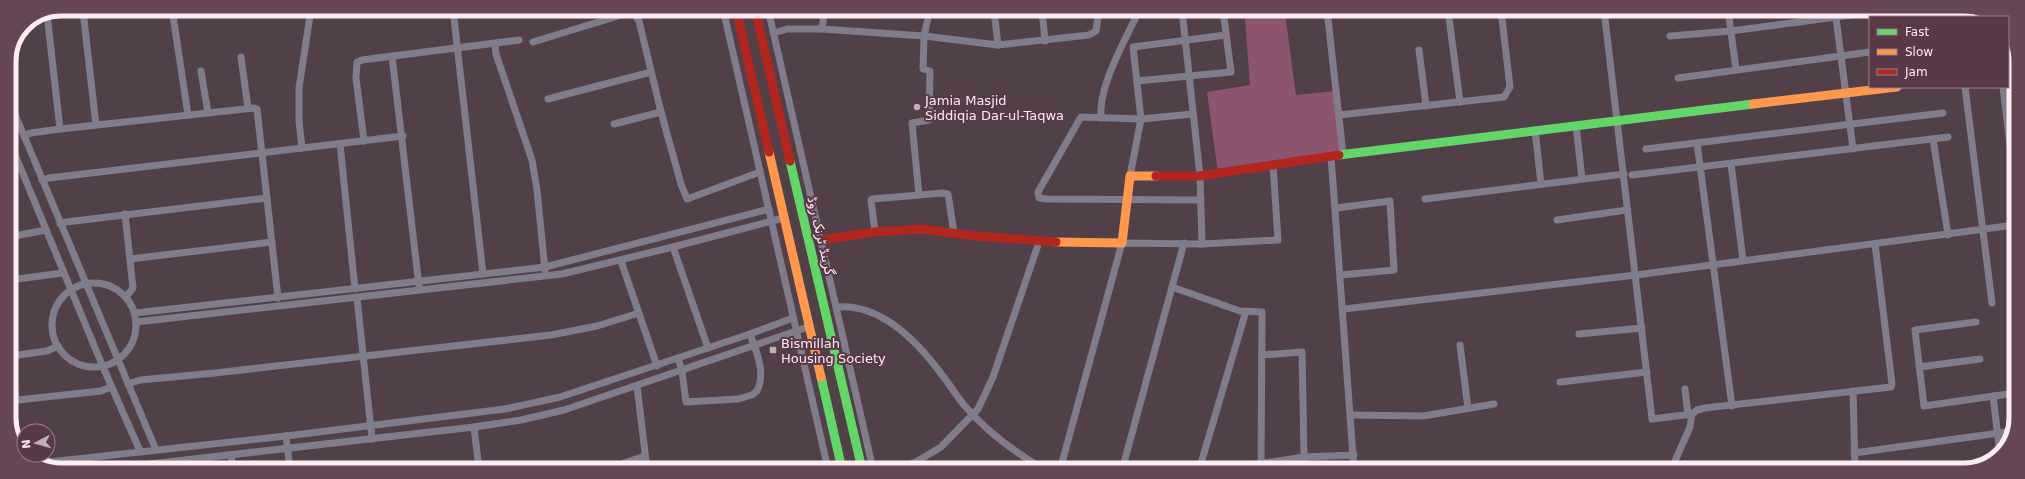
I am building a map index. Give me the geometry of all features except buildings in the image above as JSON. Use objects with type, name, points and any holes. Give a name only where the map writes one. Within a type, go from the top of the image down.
[{"type":"main road","points":[[738,16],[840,463]]},
{"type":"main road","name":"گرینڈ ٹرنک روڈ","points":[[757,16],[861,463]]},
{"type":"main road","points":[[821,240],[875,232],[922,229],[1039,242],[1122,243],[1130,176],[1200,176],[1344,154],[1889,88]]},
{"type":"street","points":[[84,16],[96,125]]},
{"type":"street","points":[[173,16],[188,116]]},
{"type":"street","points":[[302,148],[299,121],[299,88],[310,16]]},
{"type":"street","points":[[454,16],[483,274]]},
{"type":"street","points":[[533,42],[615,16]]},
{"type":"street","points":[[635,16],[639,21],[661,112],[687,199],[760,172]]},
{"type":"street","points":[[725,16],[826,463]]},
{"type":"street","points":[[770,16],[872,463]]},
{"type":"street","points":[[822,29],[824,16]]},
{"type":"street","points":[[919,195],[912,123],[928,120],[930,71],[924,69],[924,36],[929,16]]},
{"type":"street","points":[[995,16],[998,45]]},
{"type":"street","points":[[1043,16],[1045,41]]},
{"type":"street","points":[[774,33],[787,29],[822,29],[924,36],[998,45],[1089,35],[1096,31],[1098,16]]},
{"type":"street","points":[[1101,118],[1100,107],[1105,86],[1136,16]]},
{"type":"street","points":[[1183,16],[1200,176],[1202,244]]},
{"type":"street","points":[[1137,81],[1231,72],[1224,16]]},
{"type":"street","points":[[1328,16],[1344,154]]},
{"type":"street","points":[[1449,16],[1460,102]]},
{"type":"street","points":[[1339,115],[1504,97],[1508,93],[1510,87],[1502,16]]},
{"type":"street","points":[[1605,16],[1652,419],[1690,414],[1705,408],[1889,389],[1892,384],[1875,244]]},
{"type":"street","points":[[1729,16],[1736,69]]},
{"type":"street","points":[[1670,36],[1731,31],[1818,16]]},
{"type":"street","points":[[1835,16],[1847,93],[1853,149]]},
{"type":"street","points":[[47,18],[60,129]]},
{"type":"street","points":[[1130,176],[1141,119],[1133,48],[1226,35]]},
{"type":"street","points":[[364,141],[356,78],[357,62],[362,60],[519,40]]},
{"type":"street","points":[[495,44],[496,54],[535,174],[546,276]]},
{"type":"street","points":[[1419,50],[1426,106]]},
{"type":"street","points":[[1678,78],[1869,52]]},
{"type":"street","points":[[392,56],[403,136],[420,290]]},
{"type":"street","points":[[240,57],[248,108]]},
{"type":"street","points":[[201,71],[208,113]]},
{"type":"street","points":[[548,99],[652,72]]},
{"type":"street","points":[[1966,88],[1992,303]]},
{"type":"street","points":[[2003,88],[2009,137]]},
{"type":"street","points":[[24,136],[31,133],[60,129],[254,108],[258,112],[278,298]]},
{"type":"street","points":[[614,124],[661,112]]},
{"type":"street","points":[[1646,149],[1943,113]]},
{"type":"street","points":[[1194,114],[1141,119],[1081,117],[1038,192],[1039,198],[1201,200]]},
{"type":"street","points":[[16,117],[156,450]]},
{"type":"street","points":[[1576,125],[1582,179]]},
{"type":"street","points":[[1535,130],[1541,184]]},
{"type":"street","points":[[42,180],[56,177],[403,136]]},
{"type":"street","points":[[1632,175],[1948,137]]},
{"type":"street","points":[[1933,139],[1948,234]]},
{"type":"street","points":[[1697,143],[1732,406]]},
{"type":"street","points":[[340,144],[355,289]]},
{"type":"street","points":[[1331,156],[1344,309],[1354,463]]},
{"type":"street","points":[[16,157],[102,367],[140,451]]},
{"type":"street","points":[[1062,463],[1122,243],[1202,244],[1278,240],[1273,164]]},
{"type":"street","points":[[1731,164],[1743,260]]},
{"type":"street","points":[[1425,199],[1624,174]]},
{"type":"street","points":[[875,232],[870,200],[919,195],[948,194],[954,233]]},
{"type":"street","points":[[60,224],[125,214],[267,198]]},
{"type":"street","points":[[1336,208],[1390,201],[1394,270],[1341,275]]},
{"type":"street","points":[[135,313],[545,267],[769,209]]},
{"type":"street","points":[[1557,220],[1627,210]]},
{"type":"street","points":[[125,214],[133,288],[126,297]]},
{"type":"street","points":[[136,322],[546,276],[621,261],[783,218]]},
{"type":"street","points":[[1344,309],[1636,275],[2009,226]]},
{"type":"street","points":[[16,236],[46,230]]},
{"type":"street","points":[[130,259],[272,242]]},
{"type":"street","points":[[913,463],[941,447],[978,409],[993,377],[1039,242]]},
{"type":"street","points":[[1124,463],[1184,243]]},
{"type":"street","points":[[673,248],[708,348]]},
{"type":"street","points":[[621,261],[657,366]]},
{"type":"street","points":[[16,279],[63,273]]},
{"type":"street","points":[[86,284],[107,285],[126,297],[135,313],[135,335],[131,347],[118,361],[102,367],[90,367],[77,364],[66,356],[58,346],[53,333],[54,313],[61,300],[71,291],[86,284]]},
{"type":"street","points":[[1172,287],[1240,311],[1262,312],[1261,463]]},
{"type":"street","points":[[318,293],[319,302]]},
{"type":"street","points":[[357,298],[372,439]]},
{"type":"street","points":[[232,303],[232,312]]},
{"type":"street","points":[[836,307],[850,306],[861,308],[880,317],[906,335],[924,353],[964,405],[1028,463]]},
{"type":"street","points":[[1201,463],[1246,311]]},
{"type":"street","points":[[128,384],[140,380],[573,332],[639,313]]},
{"type":"street","points":[[56,461],[460,416],[534,404],[657,366],[793,318]]},
{"type":"street","points":[[1976,322],[1915,330],[1924,406],[2009,394]]},
{"type":"street","points":[[174,463],[521,420],[564,410],[808,327]]},
{"type":"street","points":[[1579,334],[1642,328]]},
{"type":"street","points":[[678,358],[682,371],[686,402],[746,397],[756,392],[762,378],[750,334]]},
{"type":"street","points":[[1460,345],[1468,408]]},
{"type":"street","points":[[16,355],[47,351],[58,346]]},
{"type":"street","points":[[1262,355],[1302,352],[1304,457],[1302,463]]},
{"type":"street","points":[[1919,367],[1980,359]]},
{"type":"street","points":[[1560,382],[1647,372]]},
{"type":"street","points":[[637,386],[646,463]]},
{"type":"street","points":[[16,400],[100,391],[111,387]]},
{"type":"street","points":[[1674,463],[1690,427],[1690,414],[1685,389]]},
{"type":"street","points":[[1853,392],[1855,463]]},
{"type":"street","points":[[1993,396],[1999,447]]},
{"type":"street","points":[[1351,415],[1423,416],[1494,404]]},
{"type":"street","points":[[474,427],[478,463]]},
{"type":"street","points":[[1854,453],[2007,432]]},
{"type":"street","points":[[286,436],[289,463]]},
{"type":"street","points":[[823,452],[837,449]]},
{"type":"street","points":[[231,455],[232,463]]},
{"type":"street","points":[[1275,463],[1304,457],[1354,455]]},
{"type":"street","points":[[624,463],[645,456]]},
{"type":"shaded area","points":[[1261,16],[1285,16],[1296,95],[1336,91],[1343,154],[1218,173],[1207,92],[1250,85],[1245,18]]},
{"type":"traffic: fast","points":[[1339,155],[1753,104]]},
{"type":"traffic: fast","points":[[790,161],[861,463]]},
{"type":"traffic: fast","points":[[821,377],[841,463]]},
{"type":"traffic: slow","points":[[1753,104],[1889,88]]},
{"type":"traffic: slow","points":[[769,152],[821,377]]},
{"type":"traffic: slow","points":[[1056,242],[1122,243],[1130,176],[1156,176]]},
{"type":"traffic: jam","points":[[738,16],[769,152]]},
{"type":"traffic: jam","points":[[757,16],[790,161]]},
{"type":"traffic: jam","points":[[1156,176],[1200,176],[1339,155]]},
{"type":"traffic: jam","points":[[821,240],[875,232],[922,229],[974,236],[1056,242]]},
{"type":"place","name":"Jamia Masjid Siddiqia Dar-ul-Taqwa","points":[[917,107]]},
{"type":"place","name":"Bismillah Housing Society","points":[[773,350]]}]
